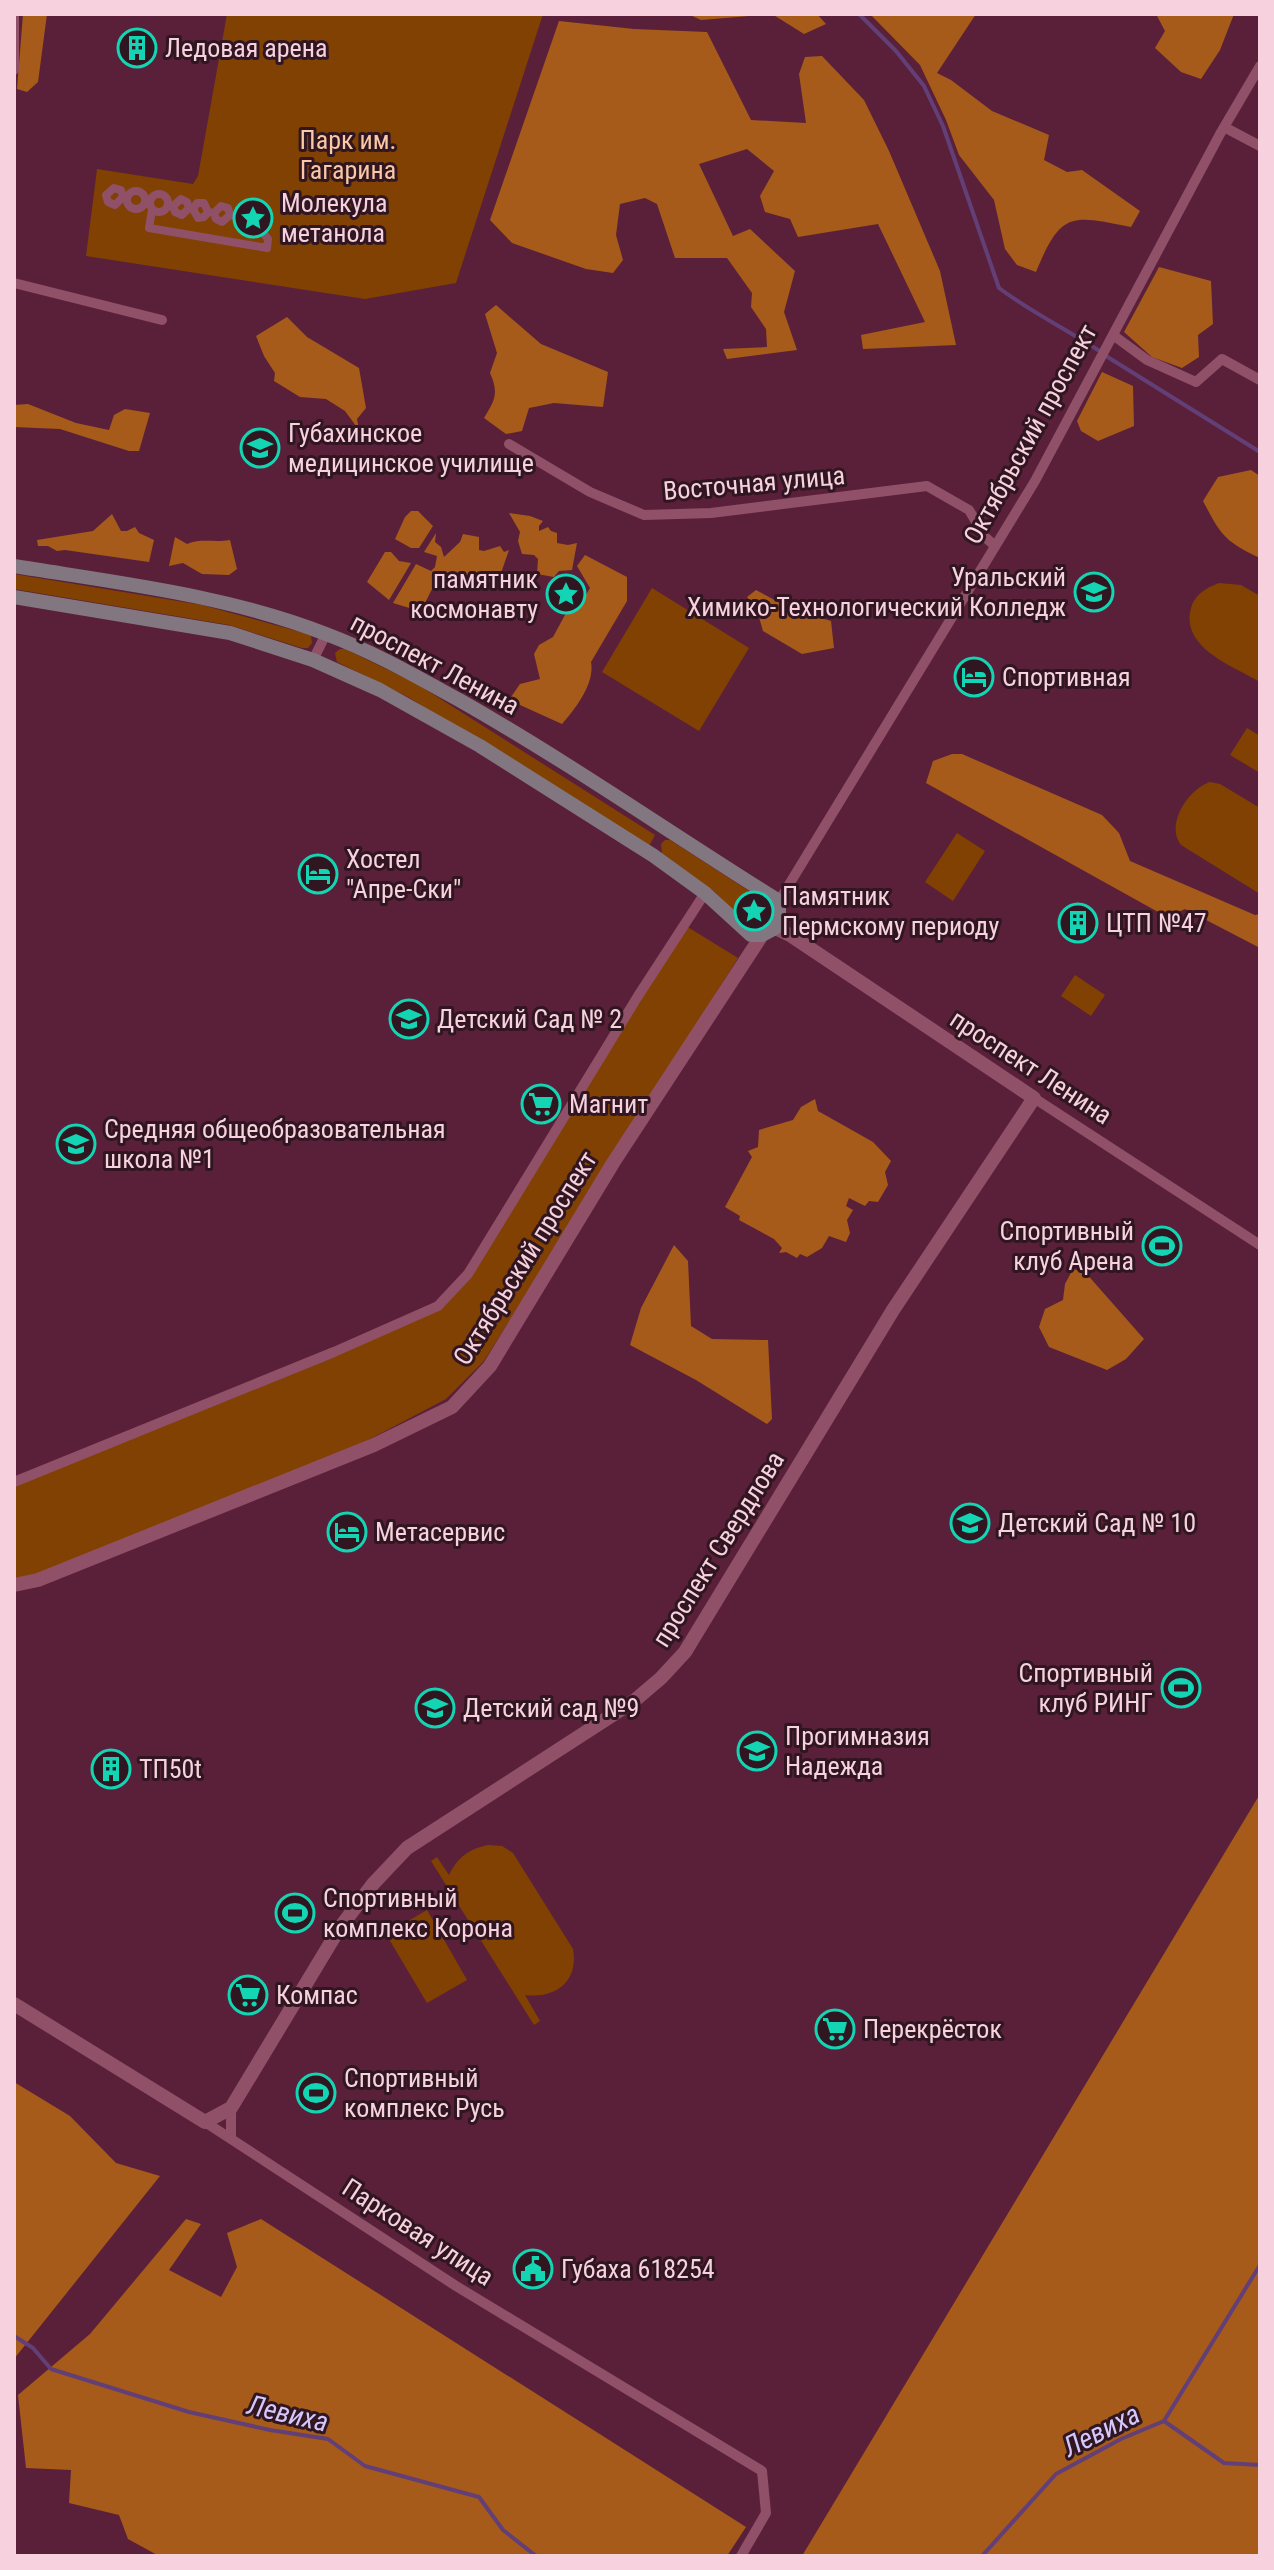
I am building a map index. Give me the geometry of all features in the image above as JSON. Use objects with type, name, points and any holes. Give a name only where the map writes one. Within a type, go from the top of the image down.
[{"type":"main road","name":"проспект Ленина","points":[[14,566],[159,589],[234,605],[326,634],[394,664],[497,721],[779,901]]},
{"type":"main road","name":"проспект Ленина","points":[[14,597],[230,633],[313,660],[380,690],[467,739],[654,856],[705,893],[751,935],[768,932]]},
{"type":"main road","points":[[654,856],[657,842],[669,832]]},
{"type":"main road","points":[[768,932],[779,917],[779,901]]},
{"type":"street","points":[[14,14],[14,70]]},
{"type":"street","name":"Октябрьский проспект","points":[[779,901],[1035,481],[1224,127],[1260,66]]},
{"type":"street","points":[[1224,127],[1260,146]]},
{"type":"street","points":[[93,193],[106,195],[114,188],[121,190],[125,198],[136,191],[163,212],[181,199],[191,209],[200,203],[211,212],[221,206],[228,208],[230,215],[240,217]]},
{"type":"street","points":[[170,205],[162,195],[154,195],[149,204],[149,228],[267,248],[268,239],[260,229]]},
{"type":"street","points":[[240,217],[245,209],[259,208],[265,216],[260,229]]},
{"type":"street","points":[[240,217],[246,230],[260,229]]},
{"type":"street","points":[[14,283],[162,320]]},
{"type":"street","points":[[1113,335],[1147,360],[1196,382],[1222,359],[1260,380]]},
{"type":"street","name":"Восточная улица","points":[[509,444],[590,492],[644,515],[711,513],[927,486],[969,510],[985,537],[995,546]]},
{"type":"street","points":[[313,660],[326,634]]},
{"type":"street","name":"Октябрьский проспект","points":[[14,1482],[334,1352],[438,1306],[468,1274],[638,996],[705,893]]},
{"type":"street","name":"Октябрьский проспект","points":[[14,1585],[38,1580],[362,1450],[452,1407],[490,1366],[613,1163],[768,932]]},
{"type":"street","name":"проспект Ленина","points":[[768,932],[790,935],[1260,1245]]},
{"type":"street","name":"проспект Свердлова","points":[[231,2108],[339,1929],[373,1884],[407,1848],[634,1701],[685,1652],[888,1318],[1034,1098]]},
{"type":"street","name":"Парковая улица","points":[[14,2004],[205,2122],[456,2286],[762,2471],[766,2513],[741,2556]]},
{"type":"street","points":[[205,2122],[231,2108],[231,2139]]},
{"type":"green space","name":"Парк им. Гагарина","points":[[227,14],[543,14],[456,283],[365,299],[86,256],[97,169],[193,184],[198,176]]},
{"type":"green space","points":[[14,574],[202,605],[304,633],[311,636],[312,643],[308,648],[302,648],[229,625],[14,589]]},
{"type":"green space","points":[[1219,583],[1241,585],[1260,596],[1260,682],[1211,654],[1193,634],[1190,622],[1195,599]]},
{"type":"green space","points":[[652,588],[749,648],[699,731],[602,672]]},
{"type":"green space","points":[[340,649],[417,684],[655,835],[648,848],[408,697],[337,662],[335,653]]},
{"type":"green space","points":[[1247,728],[1260,736],[1260,773],[1230,755]]},
{"type":"green space","points":[[1210,782],[1220,784],[1260,808],[1260,894],[1181,845],[1177,837],[1177,818],[1181,809],[1194,792]]},
{"type":"green space","points":[[957,833],[985,851],[953,901],[925,882]]},
{"type":"green space","points":[[670,840],[768,903],[771,912],[768,924],[756,929],[747,926],[716,893],[662,853],[661,844]]},
{"type":"green space","points":[[686,926],[738,958],[484,1361],[446,1399],[351,1449],[29,1579],[14,1581],[14,1487],[441,1307]]},
{"type":"green space","points":[[1075,975],[1105,995],[1091,1016],[1061,996]]},
{"type":"green space","points":[[488,1845],[502,1846],[513,1853],[573,1949],[572,1971],[562,1986],[546,1994],[525,1995],[540,2021],[534,2025],[431,1861],[437,1857],[449,1875],[465,1855]]},
{"type":"green space","points":[[427,1910],[467,1980],[427,2003],[386,1934]]},
{"type":"shaded area","points":[[23,14],[47,14],[38,82],[27,92],[17,89]]},
{"type":"shaded area","points":[[688,14],[772,14],[701,20]]},
{"type":"shaded area","points":[[772,14],[817,14],[826,24],[804,34]]},
{"type":"shaded area","points":[[870,14],[976,14],[937,73],[992,111],[1049,135],[1044,160],[1067,172],[1082,170],[1140,211],[1131,227],[1094,220],[1070,222],[1053,238],[1036,272],[1017,265],[1005,249],[994,200],[959,155],[920,65]]},
{"type":"shaded area","points":[[1156,14],[1234,14],[1220,50],[1201,79],[1181,72],[1155,48],[1165,31]]},
{"type":"shaded area","points":[[559,21],[634,29],[707,32],[751,120],[806,123],[799,74],[805,57],[822,56],[864,100],[889,151],[940,271],[956,345],[863,349],[861,335],[925,322],[878,224],[798,237],[790,219],[765,212],[760,196],[774,171],[747,149],[699,164],[733,236],[750,229],[795,271],[784,312],[797,350],[727,359],[723,349],[767,347],[766,329],[751,307],[752,293],[727,258],[675,258],[657,204],[645,198],[620,204],[616,235],[623,260],[613,273],[586,269],[512,243],[490,220]]},
{"type":"shaded area","points":[[1159,267],[1211,281],[1213,324],[1198,335],[1199,357],[1182,368],[1152,357],[1124,332]]},
{"type":"shaded area","points":[[496,305],[541,344],[608,372],[603,407],[554,403],[529,408],[522,431],[506,434],[484,418],[494,396],[490,373],[497,353],[485,314]]},
{"type":"shaded area","points":[[287,317],[307,337],[359,368],[366,408],[357,419],[359,430],[345,411],[326,399],[300,397],[274,381],[275,373],[256,336]]},
{"type":"shaded area","points":[[1102,372],[1133,386],[1134,426],[1098,441],[1081,431],[1077,421]]},
{"type":"shaded area","points":[[28,404],[76,423],[109,430],[114,415],[125,409],[150,413],[139,451],[129,451],[60,429],[14,427],[14,405]]},
{"type":"shaded area","points":[[1251,470],[1260,476],[1260,558],[1225,536],[1203,501],[1218,477]]},
{"type":"shaded area","points":[[411,511],[418,511],[433,526],[419,548],[411,548],[395,539]]},
{"type":"shaded area","points":[[509,513],[543,521],[539,531],[548,527],[557,533],[557,543],[577,543],[572,570],[559,571],[554,577],[537,574],[538,559],[534,555],[522,554],[518,541],[520,532]]},
{"type":"shaded area","points":[[112,514],[121,531],[135,527],[139,533],[154,540],[149,562],[38,546],[37,540],[93,531]]},
{"type":"shaded area","points":[[436,533],[435,542],[441,547],[444,557],[460,542],[463,534],[479,537],[479,550],[500,546],[504,552],[509,550],[500,576],[485,585],[469,577],[454,578],[447,590],[432,589],[423,607],[416,610],[393,603],[416,564],[431,571],[435,567],[437,556],[424,552]]},
{"type":"shaded area","points":[[175,537],[187,544],[230,540],[237,569],[229,575],[202,574],[183,563],[169,566]]},
{"type":"shaded area","points":[[385,552],[391,552],[399,561],[411,563],[389,600],[367,582]]},
{"type":"shaded area","points":[[585,555],[627,577],[627,601],[591,662],[590,678],[583,695],[562,724],[509,700],[520,684],[540,679],[534,654],[539,645],[553,637],[566,613],[576,612],[590,588],[577,566]]},
{"type":"shaded area","points":[[756,590],[791,609],[831,621],[834,648],[802,654],[763,631],[757,610],[747,597]]},
{"type":"shaded area","points":[[962,754],[1102,815],[1119,833],[1130,861],[1255,915],[1260,914],[1260,948],[1185,909],[1167,917],[926,783],[933,761]]},
{"type":"shaded area","points":[[815,1099],[818,1111],[873,1142],[891,1161],[885,1172],[888,1185],[878,1202],[869,1201],[865,1206],[849,1198],[846,1206],[853,1210],[847,1220],[850,1233],[846,1242],[829,1236],[822,1248],[807,1257],[800,1254],[797,1258],[786,1252],[779,1253],[782,1248],[774,1239],[739,1220],[740,1216],[725,1207],[752,1157],[748,1151],[758,1147],[759,1130],[793,1120],[801,1107]]},
{"type":"shaded area","points":[[674,1245],[688,1261],[691,1326],[712,1339],[768,1340],[772,1419],[767,1424],[696,1380],[630,1345],[641,1308]]},
{"type":"shaded area","points":[[1073,1269],[1085,1272],[1144,1339],[1126,1359],[1107,1370],[1049,1347],[1039,1327],[1045,1309],[1063,1300],[1065,1284]]},
{"type":"shaded area","points":[[1260,1794],[1260,2556],[802,2556]]},
{"type":"shaded area","points":[[14,2082],[70,2116],[116,2163],[160,2176],[14,2359]]},
{"type":"shaded area","points":[[186,2219],[201,2224],[169,2270],[221,2297],[237,2267],[227,2233],[261,2219],[746,2527],[727,2556],[159,2556],[128,2539],[119,2515],[69,2503],[71,2470],[26,2468],[18,2395],[90,2334]]},
{"type":"waterway","points":[[859,14],[896,51],[924,86],[943,126],[999,288],[1098,350]]},
{"type":"waterway","points":[[1106,356],[1260,452]]},
{"type":"waterway","points":[[1164,2421],[1260,2265]]},
{"type":"waterway","name":"Левиха","points":[[14,2336],[33,2348],[51,2369],[189,2412],[328,2439],[365,2466],[479,2497],[503,2530],[536,2556]]},
{"type":"waterway","name":"Левиха","points":[[982,2556],[1056,2474],[1121,2439],[1164,2421],[1224,2463],[1260,2465]]},
{"type":"place","name":"Ледовая арена","points":[[137,48]]},
{"type":"place","name":"Молекула метанола","points":[[253,218]]},
{"type":"place","name":"Губахинское медицинское училище","points":[[260,448]]},
{"type":"place","name":"Уральский Химико-Технологический Колледж","points":[[1094,592]]},
{"type":"place","name":"памятник космонавту","points":[[566,594]]},
{"type":"place","name":"Спортивная","points":[[974,677]]},
{"type":"place","name":"Хостел \"Апре-Ски\"","points":[[318,874]]},
{"type":"place","name":"Памятник Пермскому периоду","points":[[754,911]]},
{"type":"place","name":"ЦТП №47","points":[[1078,923]]},
{"type":"place","name":"Детский Сад № 2","points":[[409,1019]]},
{"type":"place","name":"Магнит","points":[[541,1104]]},
{"type":"place","name":"Средняя общеобразовательная школа №1","points":[[76,1144]]},
{"type":"place","name":"Спортивный клуб Арена","points":[[1162,1246]]},
{"type":"place","name":"Детский Сад № 10","points":[[970,1523]]},
{"type":"place","name":"Метасервис","points":[[347,1532]]},
{"type":"place","name":"Спортивный клуб РИНГ","points":[[1181,1688]]},
{"type":"place","name":"Детский сад №9","points":[[435,1708]]},
{"type":"place","name":"Прогимназия Надежда","points":[[757,1751]]},
{"type":"place","name":"ТП50t","points":[[111,1769]]},
{"type":"place","name":"Спортивный комплекс Корона","points":[[295,1913]]},
{"type":"place","name":"Компас","points":[[248,1995]]},
{"type":"place","name":"Перекрёсток","points":[[835,2029]]},
{"type":"place","name":"Спортивный комплекс Русь","points":[[316,2093]]},
{"type":"place","name":"Губаха 618254","points":[[533,2269]]}]
